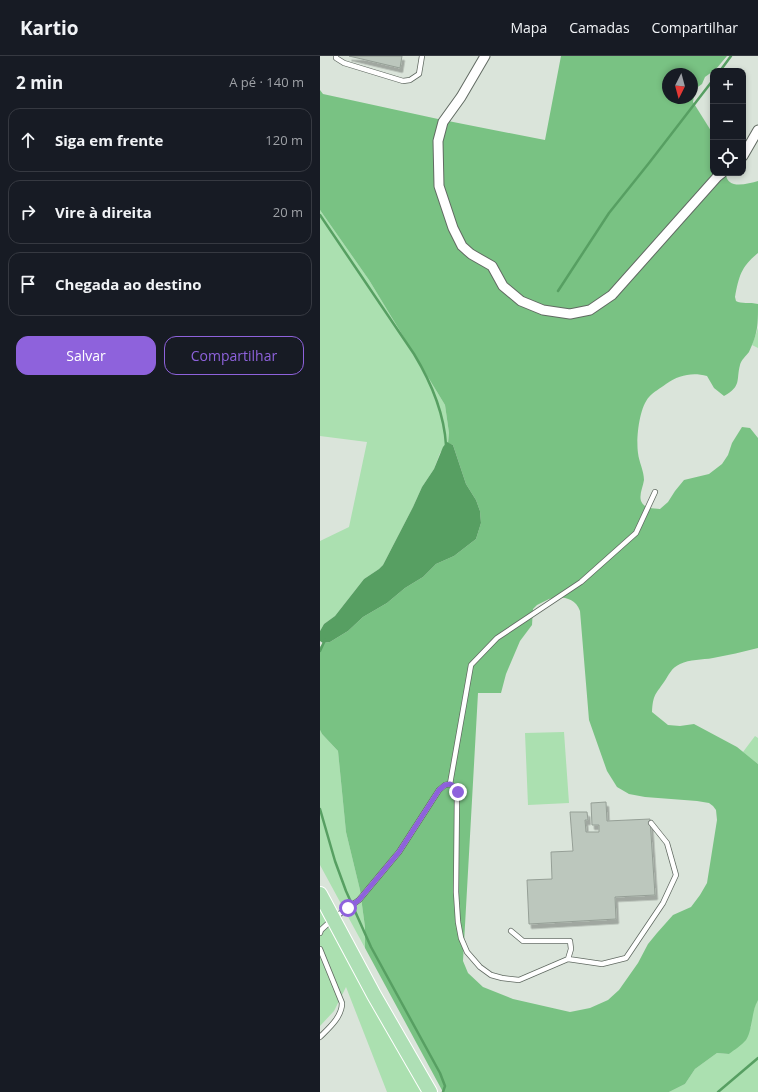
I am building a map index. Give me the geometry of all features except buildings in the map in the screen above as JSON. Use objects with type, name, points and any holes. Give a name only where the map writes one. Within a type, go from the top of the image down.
[{"type":"main road","points":[[320,894],[374,995],[430,1092]]},
{"type":"street","points":[[485,56],[461,97],[443,122],[438,141],[440,186],[453,228],[462,246],[471,254],[492,266],[503,286],[522,301],[543,310],[570,314],[590,310],[612,295],[718,176]]},
{"type":"street","points":[[746,151],[758,130]]},
{"type":"lane","points":[[336,56],[336,58],[344,63],[403,81],[410,80],[419,74],[422,56]]},
{"type":"lane","points":[[450,784],[471,665],[497,638],[581,582],[636,533],[655,492]]},
{"type":"lane","points":[[320,933],[321,930],[334,918],[356,902],[399,852],[439,790],[445,785],[450,784],[455,787],[458,792],[456,892],[458,922],[461,938],[467,952],[480,967],[491,975],[519,980],[568,959],[602,964],[626,958],[663,903],[676,875],[667,843],[651,822]]},
{"type":"lane","points":[[511,931],[523,941],[570,941],[572,948],[568,959]]},
{"type":"lane","points":[[320,949],[342,1003],[340,1014],[320,1038]]},
{"type":"shaded area","points":[[561,56],[727,56],[717,68],[710,68],[710,73],[705,77],[702,84],[698,87],[698,68],[662,68],[662,104],[694,104],[710,129],[710,176],[727,176],[729,182],[733,184],[758,181],[758,253],[744,268],[738,283],[735,297],[736,301],[738,302],[758,304],[758,323],[756,334],[749,352],[742,360],[736,386],[724,396],[714,388],[707,376],[691,374],[676,378],[649,397],[643,408],[637,440],[639,460],[644,480],[641,493],[642,504],[646,507],[660,509],[668,502],[684,480],[709,474],[722,464],[742,427],[750,428],[758,438],[758,648],[713,658],[688,661],[677,666],[670,672],[655,696],[652,712],[668,725],[680,726],[694,724],[737,747],[758,764],[758,1000],[754,1010],[750,1031],[746,1040],[729,1054],[717,1053],[695,1069],[685,1084],[669,1092],[443,1092],[365,948],[365,927],[360,890],[346,832],[338,751],[320,730],[320,647],[323,643],[330,642],[348,631],[363,617],[387,603],[405,588],[423,577],[436,564],[454,556],[476,539],[481,523],[480,511],[476,500],[466,484],[453,445],[448,443],[449,433],[445,405],[369,280],[320,210],[320,90],[323,94],[545,140]],"holes":[[[558,597],[574,602],[580,611],[589,720],[607,771],[617,787],[629,794],[645,797],[709,803],[716,810],[717,820],[707,883],[691,907],[673,915],[648,944],[638,963],[619,990],[608,1000],[590,1008],[570,1012],[513,999],[483,987],[468,973],[463,961],[478,693],[501,693],[506,674],[520,641],[532,625],[533,609],[537,605],[549,599]]]},
{"type":"shaded area","points":[[320,210],[369,280],[445,405],[449,433],[448,443],[440,453],[434,469],[422,487],[383,565],[364,579],[335,616],[324,624],[320,631],[320,541],[349,527],[367,442],[320,436]]},
{"type":"shaded area","points":[[758,328],[758,348],[752,345]]},
{"type":"shaded area","points":[[447,442],[453,445],[466,484],[476,500],[480,511],[481,523],[476,539],[454,556],[436,564],[423,577],[405,588],[387,603],[363,617],[348,631],[330,642],[323,643],[320,641],[320,631],[324,624],[335,616],[364,579],[383,565],[422,487],[434,469],[443,447]]},
{"type":"shaded area","points":[[320,730],[338,751],[346,832],[360,890],[365,927],[365,948],[320,865]]},
{"type":"shaded area","points":[[564,732],[569,803],[528,805],[525,733]]},
{"type":"shaded area","points":[[755,736],[758,738],[758,764],[743,752]]},
{"type":"shaded area","points":[[320,904],[423,1092],[387,1092],[346,987],[334,1011],[320,1026]]},
{"type":"shaded area","points":[[757,1000],[758,1092],[669,1092],[685,1084],[695,1069],[717,1053],[729,1054],[751,1027],[752,1015]]},
{"type":"waterway","points":[[722,68],[731,56]]},
{"type":"waterway","points":[[558,291],[609,213],[710,84]]},
{"type":"waterway","points":[[320,215],[414,354],[436,398],[443,421],[446,445]]},
{"type":"waterway","points":[[320,651],[325,640]]},
{"type":"waterway","points":[[320,809],[335,861],[346,891],[371,947],[440,1073],[445,1086],[443,1092]]},
{"type":"waterway","points":[[718,1092],[758,1058]]},
{"type":"route","points":[[348,908],[359,900],[399,852],[439,790],[445,785],[450,784],[455,787],[458,792]]}]
